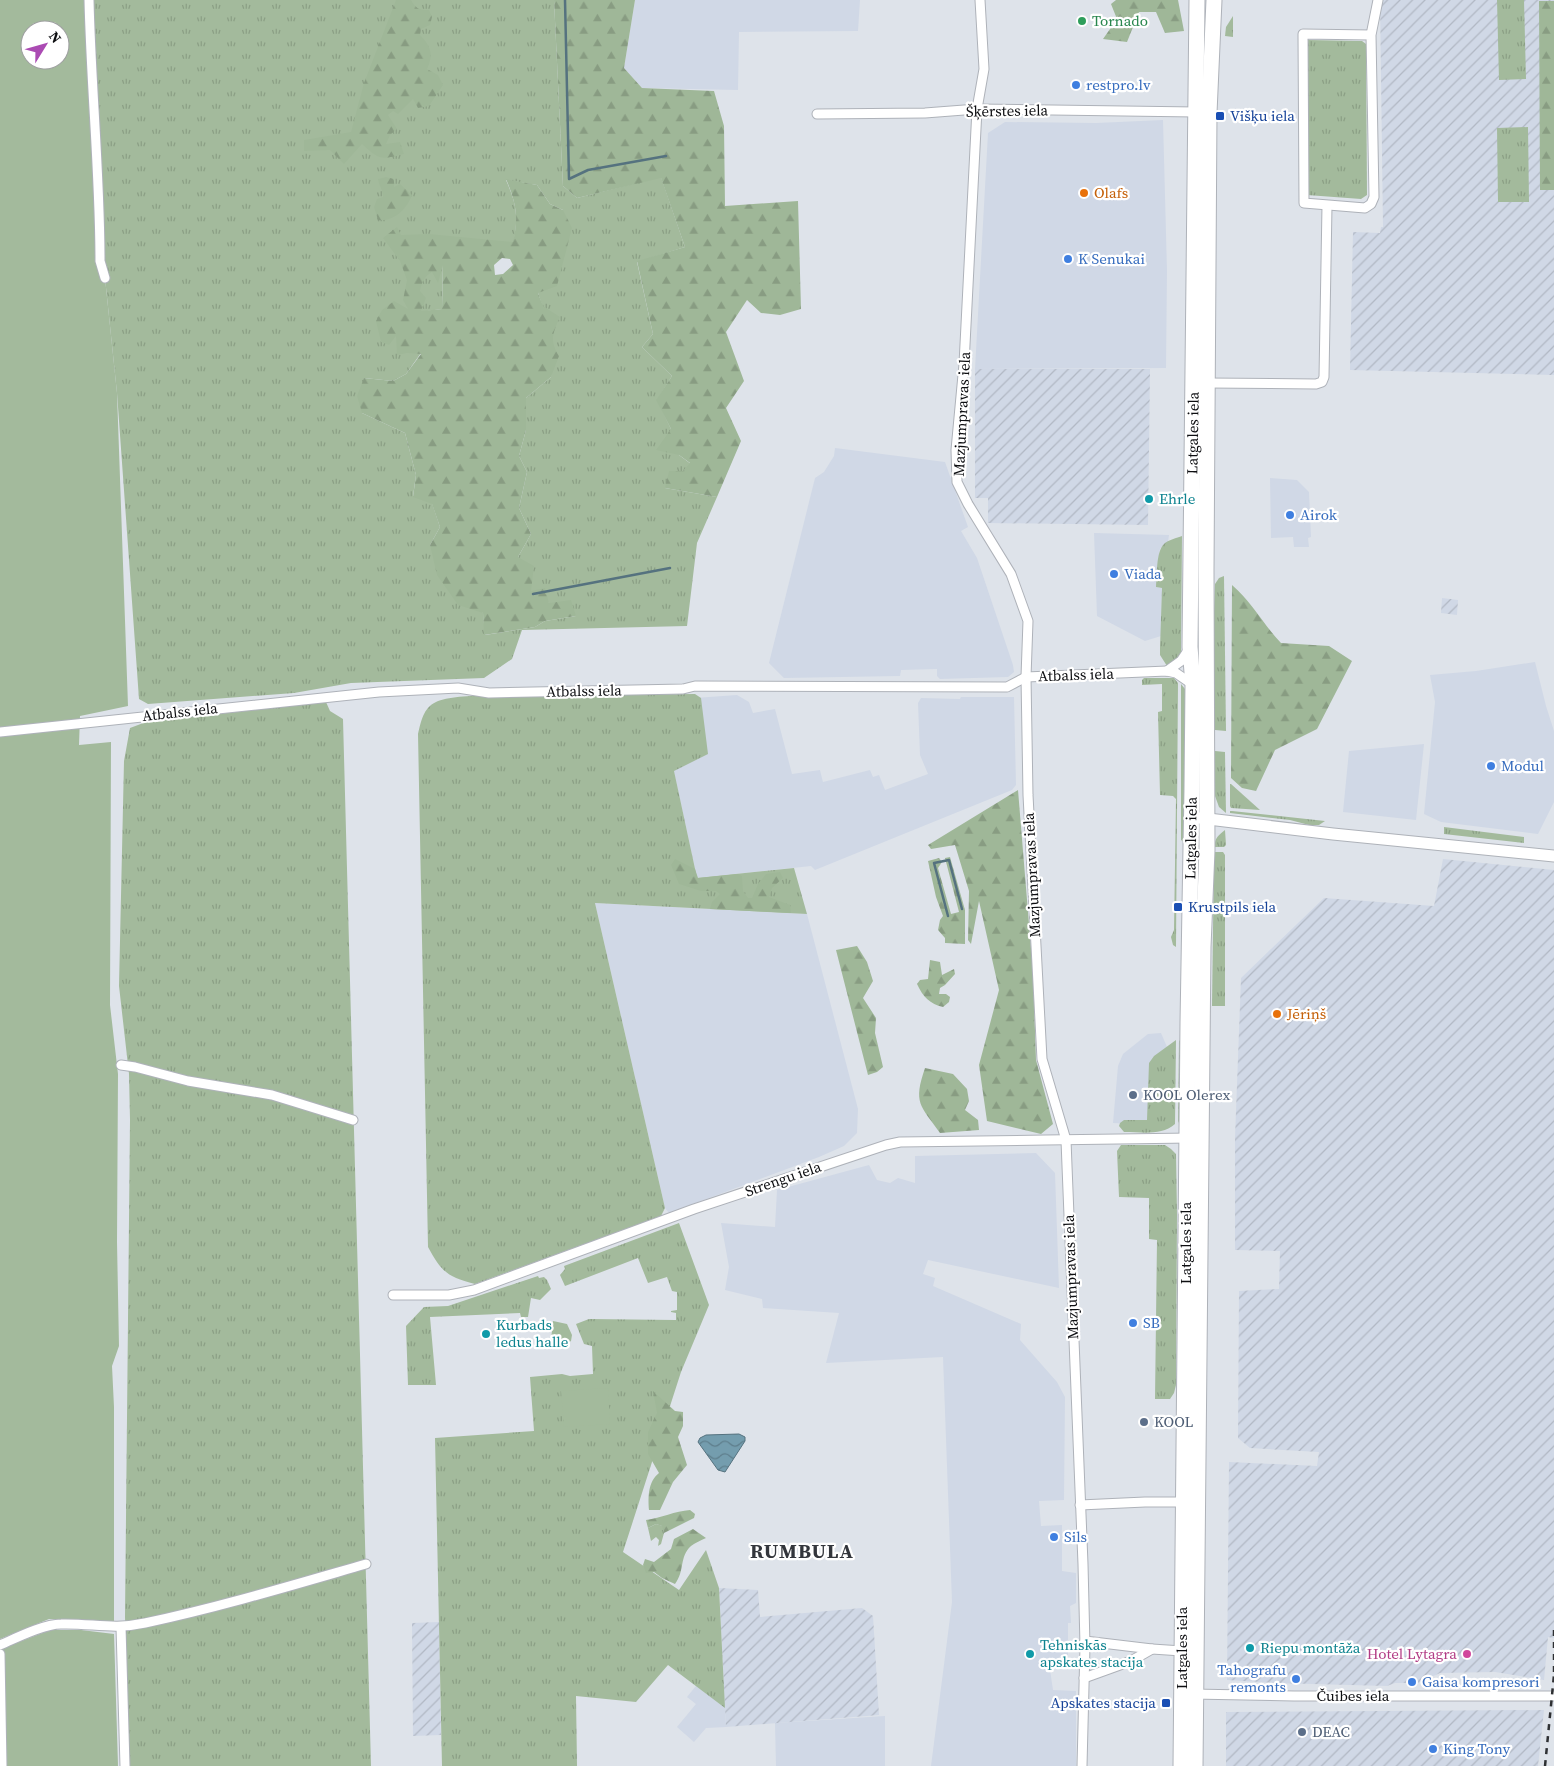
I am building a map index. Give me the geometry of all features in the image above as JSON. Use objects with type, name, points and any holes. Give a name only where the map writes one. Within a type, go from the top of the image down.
[{"type":"highway","name":"Latgales iela","points":[[1195,1766],[1189,1694],[1182,1651],[1183,1502],[1194,1138],[1207,850],[1199,818],[1190,647],[1197,0]]},
{"type":"highway","name":"Latgales iela","points":[[1199,818],[1207,383],[1209,113],[1214,0]]},
{"type":"highway","name":"Latgales iela","points":[[1181,1766],[1189,1694],[1194,1138]]},
{"type":"street","points":[[89,0],[100,261],[105,278]]},
{"type":"street","name":"Mazjumpravas iela","points":[[980,0],[984,69],[977,109],[965,354],[956,450],[957,482],[968,504],[1011,574],[1028,621],[1026,677],[1028,795],[1042,1059],[1066,1140],[1085,1641],[1082,1766]]},
{"type":"street","points":[[1371,35],[1304,34],[1304,203],[1365,208],[1371,204],[1374,197],[1371,35],[1378,0]]},
{"type":"street","name":"Šķērstes iela","points":[[817,114],[925,113],[977,109],[1196,112]]},
{"type":"street","points":[[1207,383],[1316,384],[1322,382],[1324,377],[1326,206]]},
{"type":"street","points":[[1167,671],[1181,662],[1190,647]]},
{"type":"street","name":"Atbalss iela","points":[[0,732],[379,692],[458,688],[489,693],[683,689],[694,686],[1007,687],[1026,677],[1167,671],[1176,672],[1193,685]]},
{"type":"street","points":[[1199,818],[1333,834],[1554,856]]},
{"type":"street","points":[[121,1066],[135,1067],[213,1086],[252,1090],[353,1120]]},
{"type":"street","name":"Strengu iela","points":[[393,1295],[449,1295],[474,1290],[694,1209],[886,1144],[1194,1138]]},
{"type":"street","points":[[1080,1505],[1183,1502]]},
{"type":"street","points":[[0,1645],[30,1632],[59,1624],[121,1627],[216,1606],[366,1564]]},
{"type":"street","points":[[121,1627],[125,1766]]},
{"type":"street","points":[[1085,1641],[1182,1651]]},
{"type":"street","points":[[1084,1678],[1130,1661],[1152,1649]]},
{"type":"street","points":[[0,1654],[2,1766]]},
{"type":"street","name":"Čuibes iela","points":[[1189,1694],[1554,1696]]},
{"type":"shaded area","points":[[635,0],[860,0],[858,31],[739,32],[738,90],[642,88],[624,68]]},
{"type":"shaded area","points":[[1380,0],[1554,0],[1554,375],[1350,370],[1353,232],[1380,233],[1381,227],[1383,227]]},
{"type":"shaded area","points":[[1163,120],[1167,271],[1166,368],[975,369],[988,133],[1005,122],[1096,123]]},
{"type":"shaded area","points":[[975,369],[1150,369],[1148,525],[988,523],[988,498],[975,498]]},
{"type":"shaded area","points":[[835,448],[945,462],[968,527],[961,531],[977,558],[1013,665],[1014,672],[1008,677],[940,679],[937,676],[937,669],[901,670],[900,676],[784,678],[769,663],[815,478],[824,472],[834,456]]},
{"type":"shaded area","name":"Airok","points":[[1270,478],[1297,480],[1309,492],[1311,537],[1308,538],[1309,547],[1294,547],[1293,537],[1271,538]]},
{"type":"shaded area","name":"Viada","points":[[1094,533],[1169,535],[1168,542],[1160,549],[1158,561],[1156,587],[1162,588],[1161,636],[1145,641],[1097,616]]},
{"type":"shaded area","points":[[1442,598],[1458,600],[1457,615],[1441,613]]},
{"type":"shaded area","name":"Modul","points":[[1535,662],[1554,731],[1554,802],[1538,834],[1441,822],[1424,814],[1435,702],[1430,675],[1476,671]]},
{"type":"shaded area","points":[[737,695],[749,702],[753,713],[775,709],[792,774],[820,770],[823,782],[870,770],[873,777],[879,775],[885,790],[928,774],[920,755],[918,703],[921,698],[1014,697],[1016,785],[1012,790],[815,870],[811,866],[697,878],[671,758],[695,698]]},
{"type":"shaded area","points":[[1424,744],[1416,820],[1343,812],[1349,751]]},
{"type":"shaded area","points":[[1443,859],[1554,870],[1554,1638],[1548,1637],[1544,1680],[1495,1672],[1440,1673],[1418,1683],[1395,1683],[1387,1686],[1227,1680],[1229,1462],[1317,1466],[1319,1452],[1250,1448],[1238,1438],[1239,1291],[1279,1289],[1280,1251],[1235,1250],[1235,1138],[1241,978],[1324,898],[1434,906]]},
{"type":"shaded area","points":[[595,903],[807,914],[858,1109],[857,1133],[844,1146],[819,1157],[669,1213],[665,1208]]},
{"type":"shaded area","name":"KOOL Olerex","points":[[1161,1033],[1167,1047],[1150,1125],[1113,1123],[1118,1066],[1123,1054],[1148,1034]]},
{"type":"shaded area","points":[[1036,1153],[1055,1173],[1059,1288],[928,1260],[923,1274],[935,1278],[933,1286],[1021,1324],[1020,1340],[1057,1382],[1065,1397],[1064,1500],[1039,1501],[1041,1526],[1062,1525],[1062,1571],[1076,1573],[1076,1603],[1070,1606],[1071,1623],[1068,1623],[1068,1662],[1049,1663],[1053,1690],[1076,1691],[1076,1766],[931,1766],[952,1602],[943,1357],[826,1363],[839,1313],[763,1308],[762,1299],[725,1290],[729,1267],[721,1223],[775,1227],[777,1190],[869,1165],[877,1180],[890,1183],[898,1178],[915,1183],[915,1156]]},
{"type":"shaded area","points":[[719,1588],[758,1590],[760,1617],[862,1608],[873,1616],[879,1715],[726,1727]]},
{"type":"shaded area","points":[[439,1622],[441,1735],[413,1736],[412,1623]]},
{"type":"shaded area","points":[[724,1680],[726,1727],[706,1728],[694,1742],[677,1727],[696,1704],[687,1697],[700,1681]]},
{"type":"shaded area","points":[[1544,1710],[1538,1766],[1226,1766],[1226,1712]]},
{"type":"shaded area","points":[[885,1716],[885,1766],[776,1766],[775,1723]]},
{"type":"green space","points":[[0,0],[89,0],[105,278],[117,393],[128,706],[80,716],[79,745],[111,742],[110,1005],[118,1074],[117,1242],[119,1346],[112,1366],[114,1407],[114,1623],[49,1619],[0,1639]]},
{"type":"green space","points":[[89,0],[554,0],[563,186],[577,198],[661,177],[685,247],[637,262],[653,334],[642,347],[672,376],[657,400],[671,429],[679,455],[691,464],[665,488],[717,497],[697,543],[687,626],[522,630],[512,659],[484,678],[351,683],[294,693],[148,704],[139,699],[117,393],[105,278]],"holes":[[[506,180],[537,185],[550,204],[563,210],[538,293],[552,335],[551,377],[526,398],[526,430],[519,456],[527,472],[519,508],[531,534],[518,557],[531,591],[549,603],[576,616],[545,621],[535,627],[485,635],[483,613],[430,545],[440,527],[432,503],[413,496],[416,475],[405,433],[362,413],[364,378],[393,381],[406,374],[421,353],[420,312],[442,309],[443,262],[514,242],[516,210]]]},
{"type":"green space","points":[[396,0],[411,0],[418,8],[429,10],[432,17],[430,25],[421,29],[420,35],[427,43],[431,55],[427,69],[438,75],[443,85],[429,106],[418,108],[413,99],[398,114],[393,111],[388,115],[397,129],[390,135],[386,144],[400,142],[404,154],[385,158],[372,153],[362,144],[344,164],[330,150],[304,151],[304,140],[351,132],[364,83]]},
{"type":"green space","points":[[554,0],[635,0],[624,68],[642,88],[714,91],[724,126],[725,206],[798,201],[801,309],[780,315],[761,313],[747,300],[726,332],[744,381],[726,408],[741,441],[717,497],[665,488],[669,471],[683,471],[690,463],[679,455],[656,450],[671,429],[656,400],[672,376],[642,347],[653,334],[637,261],[685,247],[661,178],[577,198],[563,186]]},
{"type":"green space","points":[[1116,0],[1178,0],[1184,31],[1165,33],[1156,12],[1139,12],[1127,42],[1103,39],[1117,19],[1111,4]]},
{"type":"green space","points":[[1497,0],[1524,0],[1526,79],[1499,80]]},
{"type":"green space","points":[[1539,1],[1554,1],[1554,190],[1540,190]]},
{"type":"green space","points":[[1233,16],[1233,37],[1225,36],[1226,27]]},
{"type":"green space","points":[[1307,40],[1362,41],[1366,44],[1367,195],[1361,199],[1307,195]]},
{"type":"green space","points":[[1528,127],[1529,202],[1498,202],[1497,128]]},
{"type":"green space","points":[[386,177],[394,179],[394,187],[400,184],[412,195],[403,210],[394,217],[378,220],[374,207],[377,199],[383,197],[378,179]]},
{"type":"green space","points":[[506,179],[537,185],[550,204],[563,210],[572,228],[557,286],[538,293],[543,306],[560,317],[553,336],[554,345],[559,356],[551,377],[526,398],[526,430],[519,456],[527,472],[519,508],[531,534],[518,557],[534,566],[531,591],[545,588],[549,603],[571,600],[576,616],[545,621],[535,627],[484,635],[483,613],[458,605],[437,575],[430,545],[440,527],[432,504],[413,497],[416,475],[405,433],[362,413],[357,396],[364,378],[393,381],[406,374],[421,354],[407,353],[397,355],[396,336],[389,345],[381,342],[376,321],[382,310],[394,301],[408,309],[403,300],[407,280],[400,261],[383,238],[397,227],[401,235],[429,234],[513,242],[516,210]],"holes":[[[502,258],[510,259],[513,265],[503,274],[495,275],[494,265]],[[443,265],[442,309],[421,311],[426,298],[420,291],[423,282],[432,272],[438,283]]]},
{"type":"green space","points":[[1182,536],[1181,655],[1176,663],[1167,666],[1160,655],[1162,588],[1156,587],[1157,564],[1161,547],[1170,540]]},
{"type":"green space","points":[[1224,576],[1226,731],[1215,730],[1211,696],[1215,584],[1219,578]]},
{"type":"green space","points":[[1232,585],[1245,598],[1281,643],[1329,646],[1352,661],[1317,729],[1275,750],[1256,791],[1242,788],[1231,778]]},
{"type":"green space","points":[[1144,678],[1174,678],[1178,683],[1176,947],[1173,945],[1171,937],[1174,930],[1176,799],[1173,796],[1160,795],[1158,712],[1162,711],[1162,684],[1142,685]]},
{"type":"green space","points":[[1181,684],[1185,689],[1184,842],[1181,840]]},
{"type":"green space","points":[[695,694],[701,698],[708,754],[674,771],[697,878],[794,868],[807,914],[595,903],[665,1208],[661,1216],[475,1284],[458,1279],[451,1276],[441,1267],[428,1247],[418,734],[423,716],[428,708],[436,702],[443,699],[463,697]]},
{"type":"green space","points":[[326,702],[330,711],[343,719],[371,1766],[129,1766],[125,1617],[130,1120],[129,1074],[119,986],[124,761],[130,728],[146,722]]},
{"type":"green space","points":[[1215,751],[1225,752],[1226,813],[1219,807],[1215,796]]},
{"type":"green space","points":[[1231,784],[1260,810],[1231,808]]},
{"type":"green space","points":[[1018,790],[1033,973],[1036,1060],[1053,1124],[1041,1134],[987,1121],[979,1065],[999,990],[979,901],[971,944],[968,940],[969,891],[955,845],[931,849],[928,845]]},
{"type":"green space","points":[[1230,811],[1325,821],[1319,825],[1309,825],[1290,820],[1230,813]]},
{"type":"green space","points":[[1444,827],[1524,837],[1524,843],[1444,834]]},
{"type":"green space","points":[[1225,830],[1226,845],[1224,847],[1215,847],[1216,839]]},
{"type":"green space","points":[[1214,852],[1223,852],[1225,855],[1225,1006],[1212,1006]]},
{"type":"green space","points":[[950,857],[965,910],[965,944],[945,943],[945,938],[938,930],[943,916],[936,897],[928,861],[939,858],[942,862],[938,868],[951,914],[959,912],[945,858]]},
{"type":"green space","points":[[675,859],[695,869],[698,878],[738,874],[742,876],[743,891],[748,898],[752,898],[758,884],[766,874],[780,872],[783,878],[772,888],[769,897],[790,905],[791,913],[710,909],[712,902],[720,894],[716,891],[701,891],[679,884],[671,865]]},
{"type":"green space","points":[[857,946],[867,962],[873,981],[863,998],[876,1018],[875,1033],[883,1067],[877,1072],[868,1075],[836,950]]},
{"type":"green space","points":[[930,960],[940,962],[942,975],[954,969],[955,974],[940,988],[939,994],[946,994],[950,997],[949,1002],[943,1007],[927,999],[917,984],[920,980],[928,979]]},
{"type":"green space","points":[[1176,1040],[1175,1124],[1170,1128],[1157,1132],[1124,1132],[1119,1126],[1124,1120],[1147,1120],[1149,1063],[1154,1056]]},
{"type":"green space","points":[[1179,1040],[1182,1044],[1180,1119],[1178,1123]]},
{"type":"green space","points":[[925,1068],[953,1074],[967,1089],[969,1101],[965,1110],[978,1120],[979,1130],[940,1133],[920,1103],[919,1089]]},
{"type":"green space","points":[[1121,1145],[1165,1145],[1176,1154],[1176,1385],[1170,1399],[1155,1399],[1157,1240],[1149,1239],[1149,1198],[1119,1197],[1117,1151]]},
{"type":"green space","points":[[679,1223],[709,1305],[681,1372],[623,1552],[679,1590],[706,1550],[719,1588],[725,1708],[668,1665],[636,1702],[576,1696],[577,1766],[442,1766],[435,1438],[534,1431],[530,1377],[593,1374],[592,1346],[584,1344],[576,1324],[589,1319],[676,1320],[676,1313],[671,1311],[677,1310],[677,1292],[672,1291],[667,1277],[648,1283],[638,1258],[565,1286],[560,1275],[565,1269],[564,1266]]},
{"type":"green space","points":[[538,1276],[539,1278],[544,1277],[547,1280],[551,1289],[540,1300],[531,1298],[528,1317],[521,1317],[520,1313],[430,1317],[436,1385],[408,1385],[406,1326],[424,1307],[448,1306]]},
{"type":"green space","points":[[553,1321],[567,1324],[572,1335],[571,1341],[563,1344],[551,1340]]},
{"type":"green space","points":[[608,1388],[610,1424],[564,1427],[561,1391]]},
{"type":"green space","points":[[653,1391],[675,1411],[683,1412],[683,1426],[678,1437],[687,1465],[673,1482],[660,1510],[649,1510],[651,1485],[659,1473],[648,1454],[648,1432],[657,1413]]},
{"type":"green space","points":[[690,1510],[695,1514],[694,1518],[664,1533],[662,1526],[656,1524],[648,1528],[646,1520]]},
{"type":"green space","points":[[656,1524],[663,1526],[664,1533],[661,1544],[658,1546],[659,1540],[656,1537],[651,1541],[648,1528]]},
{"type":"green space","points":[[693,1529],[706,1538],[687,1550],[675,1584],[654,1572],[646,1573],[643,1565],[645,1559],[654,1562],[671,1549],[674,1539]]},
{"type":"green space","points":[[50,1630],[81,1630],[114,1634],[118,1766],[0,1766],[0,1651],[3,1648]]},
{"type":"water","points":[[739,1434],[745,1437],[745,1441],[725,1472],[718,1470],[698,1442],[700,1438],[706,1435]]},
{"type":"waterway","points":[[565,0],[569,179],[588,170],[666,156]]},
{"type":"waterway","points":[[533,594],[670,568]]},
{"type":"waterway","points":[[948,916],[934,863],[949,860],[962,909]]},
{"type":"railway","points":[[1554,1630],[1554,1672]]},
{"type":"railway","points":[[1545,1766],[1554,1675]]},
{"type":"place","name":"Tornado","points":[[1082,21]]},
{"type":"place","name":"restpro.lv","points":[[1076,85]]},
{"type":"place","name":"Višķu iela","points":[[1220,116]]},
{"type":"place","name":"Olafs","points":[[1084,193]]},
{"type":"place","name":"K Senukai","points":[[1068,259]]},
{"type":"place","name":"Ehrle","points":[[1149,499]]},
{"type":"place","name":"Airok","points":[[1290,515]]},
{"type":"place","name":"Viada","points":[[1114,574]]},
{"type":"place","name":"Modul","points":[[1491,766]]},
{"type":"place","name":"Krustpils iela","points":[[1178,907]]},
{"type":"place","name":"Jēriņš","points":[[1277,1014]]},
{"type":"place","name":"KOOL Olerex","points":[[1133,1095]]},
{"type":"place","name":"SB","points":[[1133,1323]]},
{"type":"place","name":"Kurbads ledus halle","points":[[486,1334]]},
{"type":"place","name":"KOOL","points":[[1144,1422]]},
{"type":"place","name":"Sils","points":[[1054,1537]]},
{"type":"place","name":"Riepu montāža","points":[[1250,1648]]},
{"type":"place","name":"Tehniskās apskates stacija","points":[[1030,1654]]},
{"type":"place","name":"Hotel Lytagra","points":[[1467,1654]]},
{"type":"place","name":"Tahografu remonts","points":[[1296,1679]]},
{"type":"place","name":"Gaisa kompresori","points":[[1412,1682]]},
{"type":"place","name":"Apskates stacija","points":[[1166,1703]]},
{"type":"place","name":"DEAC","points":[[1302,1732]]},
{"type":"place","name":"King Tony","points":[[1433,1749]]},
{"type":"district","name":"RUMBULA","points":[[802,1551]]}]
